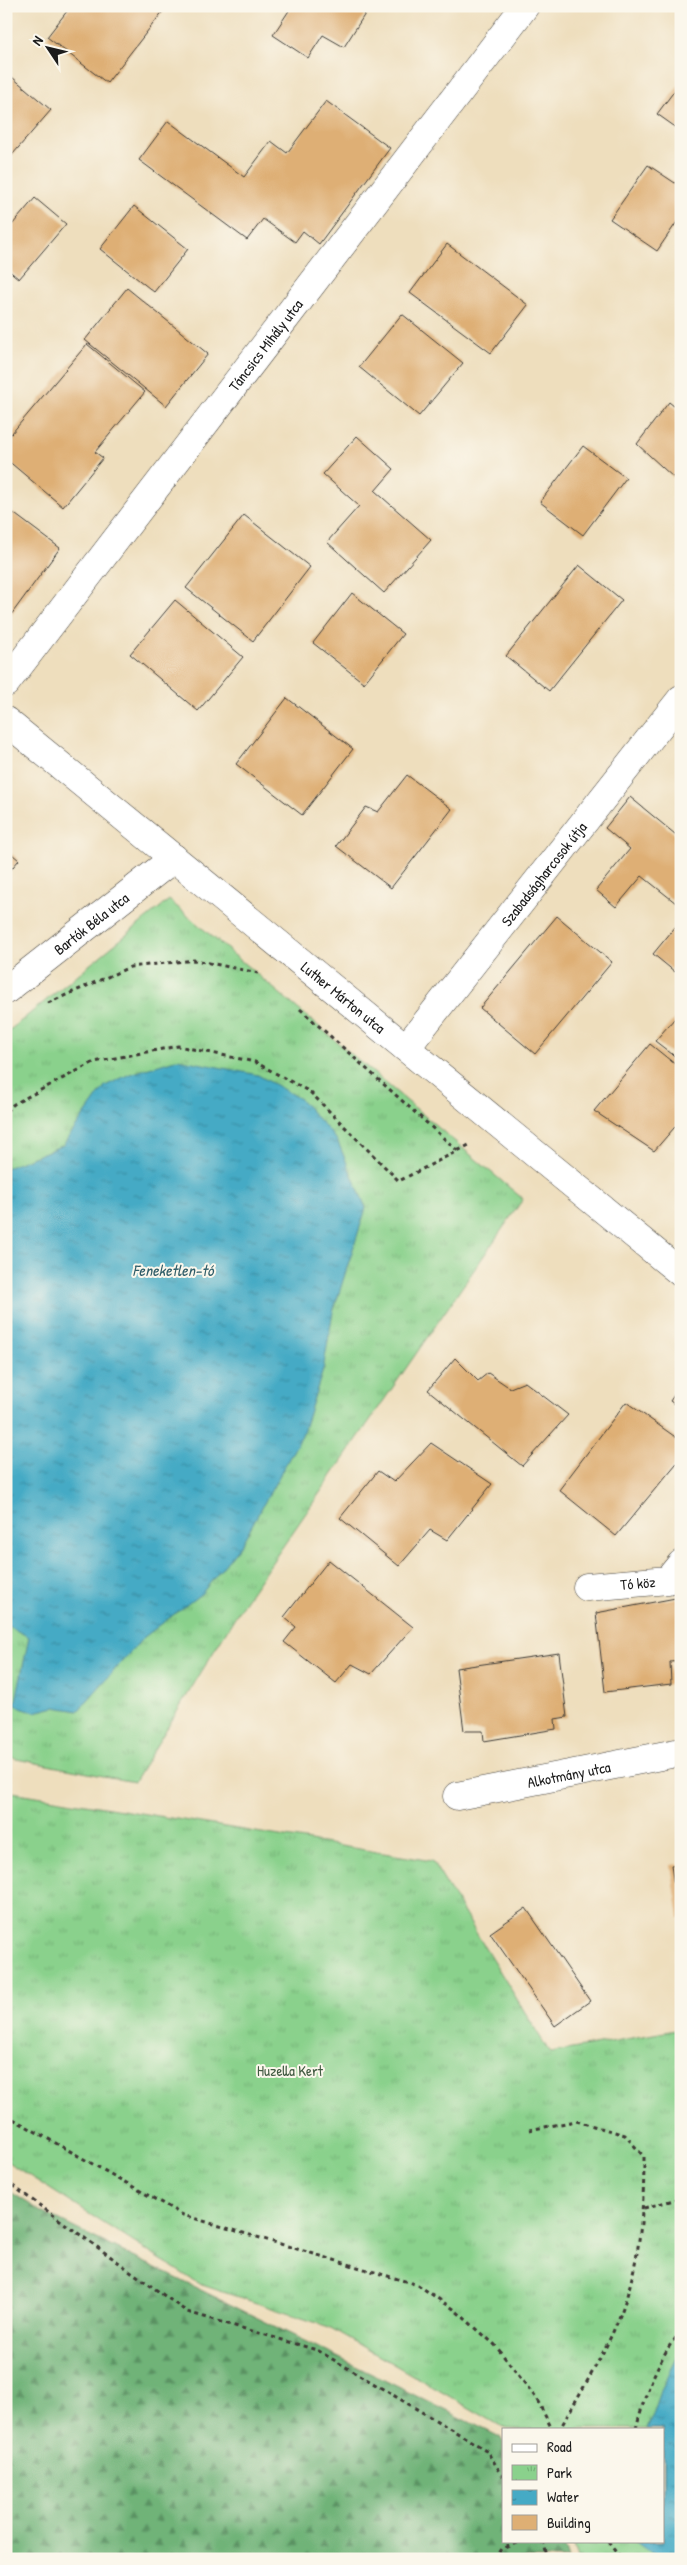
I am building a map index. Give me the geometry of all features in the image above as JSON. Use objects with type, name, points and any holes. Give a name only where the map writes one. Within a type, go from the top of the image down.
[{"type":"street","name":"Táncsics Mihály utca","points":[[6,682],[525,6]]},
{"type":"street","name":"Szabadságharcosok útja","points":[[406,1048],[681,698]]},
{"type":"street","name":"Luther Márton utca","points":[[6,721],[681,1273]]},
{"type":"street","name":"Bartók Béla utca","points":[[6,990],[174,858]]},
{"type":"street","name":"Tó köz","points":[[587,1587],[668,1580],[681,1564]]},
{"type":"street","name":"Alkotmány utca","points":[[457,1796],[681,1752]]},
{"type":"path","points":[[46,1004],[61,995],[130,967],[195,960],[261,974]]},
{"type":"path","points":[[298,1006],[458,1151]]},
{"type":"path","points":[[6,1111],[14,1104],[94,1062],[178,1046],[256,1062],[310,1092],[399,1181],[504,1128]]},
{"type":"path","points":[[6,2115],[183,2215],[418,2285],[455,2310],[495,2345],[536,2398],[551,2428]]},
{"type":"path","points":[[528,2130],[576,2121],[625,2135],[644,2157],[644,2208],[631,2279],[616,2325],[561,2428]]},
{"type":"path","points":[[6,2181],[187,2312],[317,2350],[486,2450],[502,2474]]},
{"type":"path","points":[[644,2208],[681,2198]]},
{"type":"path","points":[[636,2428],[644,2397],[658,2364],[681,2329]]},
{"type":"path","points":[[496,2559],[502,2549],[519,2542]]},
{"type":"path","points":[[543,2542],[548,2559]]},
{"type":"path","points":[[609,2542],[622,2559]]},
{"type":"green space","name":"Feneketlen-tó","points":[[169,900],[523,1199],[241,1607],[134,1782],[6,1757],[6,1033]]},
{"type":"green space","name":"Huzella Kert","points":[[6,1791],[432,1861],[550,2053],[681,2029],[681,2559],[577,2559],[572,2542],[664,2542],[664,2428],[504,2428],[329,2327],[199,2284],[6,2161]]},
{"type":"green space","points":[[6,2189],[42,2212],[500,2437],[502,2440],[502,2542],[562,2542],[568,2559],[6,2559]]},
{"type":"water","name":"Feneketlen-tó","points":[[178,1059],[258,1075],[300,1099],[337,1140],[366,1208],[333,1312],[323,1370],[302,1435],[242,1543],[202,1593],[143,1638],[78,1711],[55,1707],[35,1712],[15,1705],[29,1637],[6,1625],[6,1168],[63,1145],[105,1086],[130,1074]]},
{"type":"water","points":[[681,2350],[681,2559],[668,2558],[657,2554],[637,2542],[664,2542],[664,2428],[647,2428],[659,2394]]},
{"type":"building","points":[[71,6],[167,6],[107,83],[47,37]]},
{"type":"building","points":[[292,6],[370,6],[344,47],[323,35],[308,58],[273,35]]},
{"type":"building","points":[[6,72],[51,110],[6,162]]},
{"type":"building","points":[[681,82],[681,131],[657,114]]},
{"type":"building","points":[[326,101],[390,148],[319,244],[303,231],[295,242],[263,219],[247,240],[139,160],[168,121],[244,177],[271,141],[287,153]]},
{"type":"building","points":[[648,165],[681,187],[681,216],[657,251],[610,219]]},
{"type":"building","points":[[35,198],[66,224],[19,279],[6,268],[6,232]]},
{"type":"building","points":[[134,206],[188,249],[154,292],[100,249]]},
{"type":"building","points":[[447,244],[528,305],[491,353],[410,293]]},
{"type":"building","points":[[127,288],[208,354],[166,406],[85,340]]},
{"type":"building","points":[[402,314],[463,363],[419,416],[359,367]]},
{"type":"building","points":[[87,344],[145,392],[95,452],[103,458],[63,507],[6,459],[6,440]]},
{"type":"building","points":[[669,402],[681,412],[681,468],[674,478],[637,444]]},
{"type":"building","points":[[357,436],[394,469],[375,491],[431,540],[384,593],[327,542],[359,506],[323,474]]},
{"type":"building","points":[[583,446],[626,478],[583,535],[540,502]]},
{"type":"building","points":[[12,512],[60,548],[8,619],[6,520]]},
{"type":"building","points":[[244,515],[310,567],[253,641],[186,588]]},
{"type":"building","points":[[579,565],[622,600],[549,691],[506,656]]},
{"type":"building","points":[[352,593],[403,634],[364,683],[313,643]]},
{"type":"building","points":[[175,600],[243,657],[198,711],[130,654]]},
{"type":"building","points":[[287,698],[353,749],[302,815],[236,764]]},
{"type":"building","points":[[407,775],[452,809],[391,888],[336,846],[366,807],[378,812]]},
{"type":"building","points":[[630,797],[681,839],[681,907],[642,876],[616,907],[596,890],[630,849],[605,828]]},
{"type":"building","points":[[6,849],[19,860],[6,875]]},
{"type":"building","points":[[557,916],[612,962],[535,1054],[480,1008]]},
{"type":"building","points":[[681,920],[681,964],[675,972],[653,954]]},
{"type":"building","points":[[681,1011],[681,1061],[655,1041]]},
{"type":"building","points":[[650,1044],[681,1069],[681,1120],[654,1151],[594,1111]]},
{"type":"building","points":[[455,1358],[478,1381],[488,1373],[510,1388],[525,1382],[568,1415],[522,1466],[428,1390]]},
{"type":"building","points":[[681,1385],[681,1409],[670,1401]]},
{"type":"building","points":[[626,1402],[681,1441],[681,1458],[616,1536],[559,1490]]},
{"type":"building","points":[[431,1443],[492,1484],[447,1540],[430,1530],[399,1566],[340,1518],[378,1471],[394,1482]]},
{"type":"building","points":[[329,1560],[413,1627],[371,1674],[352,1664],[336,1683],[284,1642],[296,1627],[284,1617]]},
{"type":"building","points":[[681,1597],[681,1661],[670,1662],[671,1684],[605,1692],[596,1613]]},
{"type":"building","points":[[559,1653],[567,1717],[555,1719],[556,1729],[484,1741],[483,1731],[464,1731],[456,1668]]},
{"type":"building","points":[[681,1864],[681,1918],[679,1918],[671,1865]]},
{"type":"building","points":[[526,1908],[590,2001],[555,2026],[490,1933]]}]
